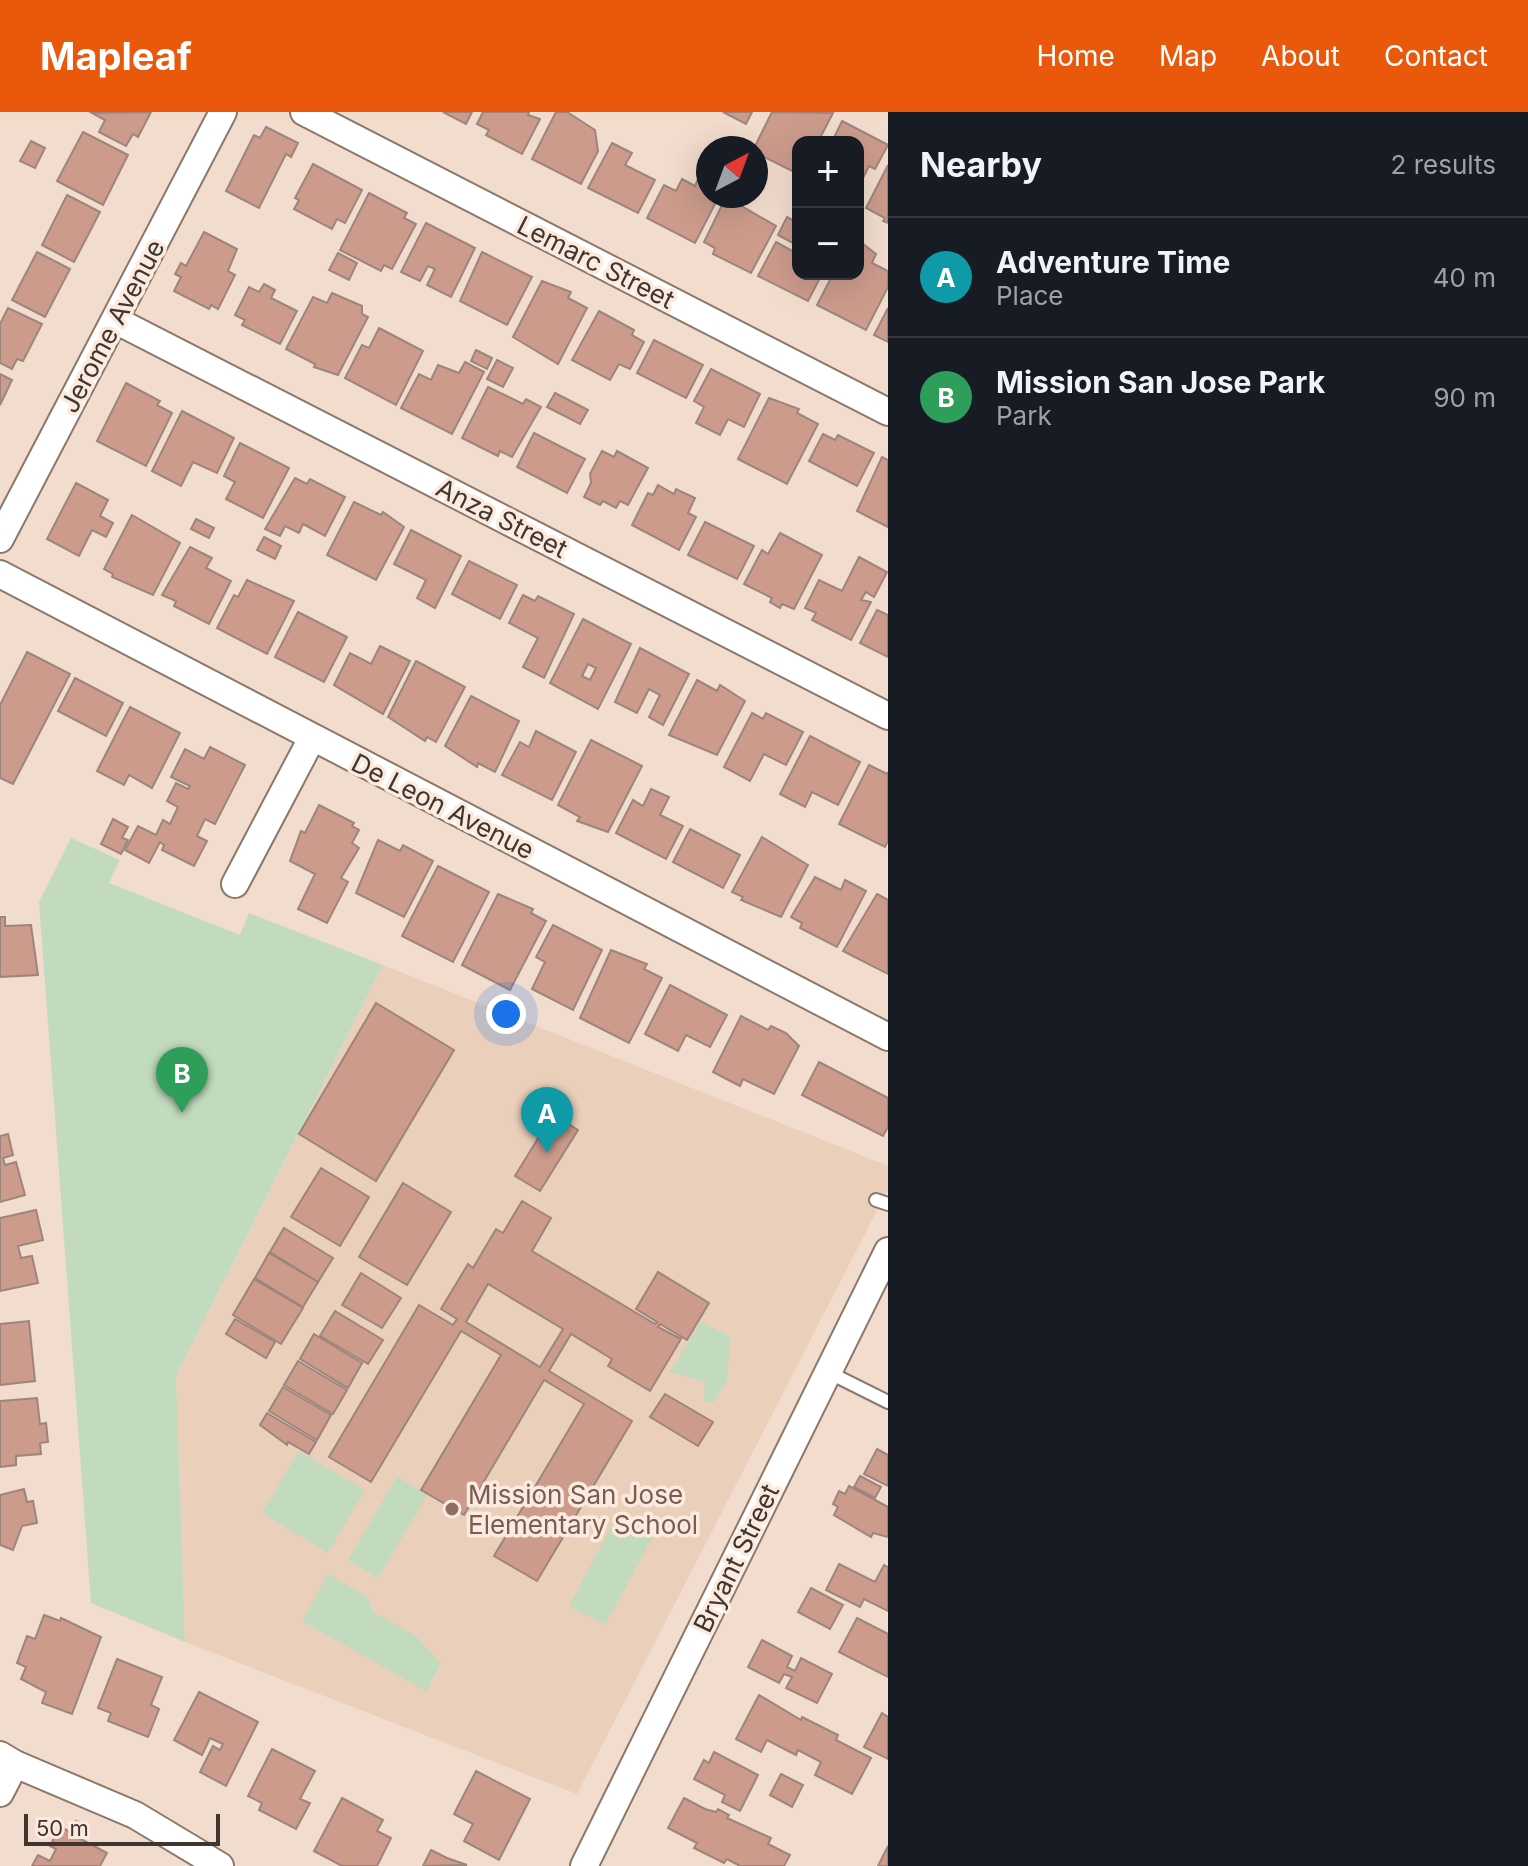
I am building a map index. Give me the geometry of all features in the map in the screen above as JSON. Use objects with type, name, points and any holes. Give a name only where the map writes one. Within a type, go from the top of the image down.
[{"type":"street","name":"Jerome Avenue","points":[[0,539],[223,112]]},
{"type":"street","name":"Lemarc Street","points":[[304,112],[888,412]]},
{"type":"street","name":"Anza Street","points":[[115,320],[888,716]]},
{"type":"street","name":"De Leon Avenue","points":[[0,574],[888,1037]]},
{"type":"street","points":[[235,884],[312,738]]},
{"type":"street","name":"Bryant Street","points":[[592,1863],[888,1251]]},
{"type":"street","points":[[0,1793],[7,1760],[135,1815],[220,1866]]},
{"type":"lane","points":[[828,1372],[888,1402]]},
{"type":"shaded area","name":"Mission San Jose Elementary School","points":[[383,965],[888,1166],[888,1189],[577,1794],[185,1642],[176,1376]]},
{"type":"green space","points":[[71,838],[120,860],[109,883],[240,935],[249,913],[383,965],[176,1376],[185,1642],[91,1603],[39,902]]},
{"type":"green space","points":[[701,1322],[731,1337],[727,1380],[715,1402],[704,1401],[705,1382],[670,1372]]},
{"type":"green space","points":[[299,1451],[365,1490],[328,1553],[262,1513]]},
{"type":"green space","points":[[397,1477],[427,1495],[378,1578],[348,1560]]},
{"type":"green space","points":[[619,1512],[655,1533],[605,1625],[569,1606]]},
{"type":"green space","points":[[328,1574],[368,1597],[374,1613],[415,1635],[441,1663],[426,1691],[302,1621]]},
{"type":"building","points":[[151,112],[138,137],[133,134],[126,146],[99,132],[105,120],[92,113]]},
{"type":"building","points":[[443,112],[472,112],[466,124]]},
{"type":"building","points":[[483,112],[529,112],[528,115],[540,119],[522,154],[486,135],[489,130],[477,124]]},
{"type":"building","points":[[556,112],[567,112],[595,130],[598,151],[581,184],[532,159]]},
{"type":"building","points":[[723,112],[752,112],[746,124]]},
{"type":"building","points":[[772,112],[833,113],[821,136],[792,136],[792,171],[768,159],[768,136],[760,136]]},
{"type":"building","points":[[842,121],[888,145],[875,169],[869,166],[864,176],[864,136],[835,136]]},
{"type":"building","points":[[266,127],[298,143],[291,157],[286,154],[259,208],[226,191],[254,135],[260,138]]},
{"type":"building","points":[[83,132],[128,155],[103,205],[57,181]]},
{"type":"building","points":[[31,141],[45,148],[35,168],[20,161]]},
{"type":"building","points":[[612,143],[632,153],[625,165],[655,180],[638,213],[588,188]]},
{"type":"building","points":[[313,164],[362,190],[345,223],[337,219],[332,229],[294,209],[299,200],[295,198]]},
{"type":"building","points":[[888,165],[888,223],[883,221],[885,218],[866,208]]},
{"type":"building","points":[[682,179],[695,186],[696,184],[696,208],[713,208],[695,243],[647,218],[664,185],[676,191]]},
{"type":"building","points":[[369,193],[407,213],[404,218],[416,224],[392,269],[384,265],[381,271],[340,250]]},
{"type":"building","points":[[67,195],[100,212],[74,262],[42,245]]},
{"type":"building","points":[[721,208],[745,208],[776,226],[751,273],[713,254],[715,248],[704,242]]},
{"type":"building","points":[[787,217],[792,220],[792,242],[778,235]]},
{"type":"building","points":[[426,223],[475,248],[451,297],[427,285],[435,269],[428,266],[420,281],[401,272]]},
{"type":"building","points":[[204,232],[237,249],[228,271],[235,275],[218,309],[211,305],[209,309],[174,291],[181,277],[175,274],[181,263],[186,266]]},
{"type":"building","points":[[776,242],[792,251],[792,280],[819,280],[808,301],[758,276]]},
{"type":"building","points":[[864,245],[876,254],[872,263],[888,271],[888,287],[866,330],[817,305],[830,280],[864,280]]},
{"type":"building","points":[[37,252],[70,269],[45,317],[12,300]]},
{"type":"building","points":[[482,252],[532,277],[507,325],[460,301]]},
{"type":"building","points":[[338,253],[357,263],[349,280],[329,270]]},
{"type":"building","points":[[542,281],[571,292],[568,298],[587,308],[558,364],[513,337]]},
{"type":"building","points":[[264,284],[275,290],[271,298],[297,311],[280,344],[242,325],[245,320],[235,315],[249,287],[259,292]]},
{"type":"building","points":[[332,293],[362,306],[362,314],[368,317],[338,375],[314,367],[315,364],[286,349],[313,297],[327,303]]},
{"type":"building","points":[[8,308],[42,324],[23,361],[17,359],[12,369],[0,363],[0,324]]},
{"type":"building","points":[[888,308],[888,342],[874,335]]},
{"type":"building","points":[[599,311],[634,330],[632,335],[644,342],[630,369],[619,364],[610,380],[572,360]]},
{"type":"building","points":[[379,328],[423,351],[396,405],[345,378],[362,345],[369,348]]},
{"type":"building","points":[[654,340],[703,365],[686,398],[637,373]]},
{"type":"building","points":[[476,350],[492,358],[487,369],[471,361]]},
{"type":"building","points":[[497,360],[513,368],[503,387],[487,379]]},
{"type":"building","points":[[465,362],[484,372],[452,434],[401,408],[419,374],[431,380],[438,365],[459,373]]},
{"type":"building","points":[[711,369],[760,394],[744,427],[728,419],[720,435],[696,423],[704,407],[694,401]]},
{"type":"building","points":[[0,374],[12,380],[0,405]]},
{"type":"building","points":[[126,383],[160,401],[157,405],[172,413],[146,466],[97,441]]},
{"type":"building","points":[[488,387],[523,404],[526,399],[541,407],[512,457],[500,451],[498,456],[462,438]]},
{"type":"building","points":[[555,393],[588,410],[580,424],[547,407]]},
{"type":"building","points":[[769,398],[799,409],[797,413],[818,424],[787,484],[738,459]]},
{"type":"building","points":[[182,411],[234,438],[217,473],[193,462],[181,486],[152,471]]},
{"type":"building","points":[[534,433],[585,459],[567,493],[517,467]]},
{"type":"building","points":[[823,434],[835,440],[838,435],[874,453],[857,486],[809,461]]},
{"type":"building","points":[[240,443],[289,468],[263,518],[226,499],[235,482],[224,476]]},
{"type":"building","points":[[602,451],[614,457],[617,451],[648,468],[628,505],[620,501],[616,508],[584,497],[591,483],[590,474]]},
{"type":"building","points":[[882,457],[888,460],[888,527],[857,511]]},
{"type":"building","points":[[295,478],[307,484],[310,479],[345,497],[325,536],[303,524],[299,533],[285,526],[280,536],[265,529]]},
{"type":"building","points":[[76,483],[108,500],[100,516],[113,523],[106,537],[92,530],[79,556],[47,539]]},
{"type":"building","points":[[658,485],[674,494],[676,489],[695,498],[688,513],[696,517],[679,550],[632,525],[648,493],[653,495]]},
{"type":"building","points":[[354,502],[381,515],[383,512],[404,527],[376,580],[327,555]]},
{"type":"building","points":[[132,515],[180,543],[153,595],[112,577],[113,574],[104,569]]},
{"type":"building","points":[[196,519],[214,528],[209,538],[191,529]]},
{"type":"building","points":[[705,522],[754,546],[737,579],[688,555]]},
{"type":"building","points":[[411,530],[461,556],[435,608],[417,598],[426,580],[394,564]]},
{"type":"building","points":[[780,533],[822,555],[794,609],[782,604],[780,608],[770,602],[772,598],[744,584],[762,550],[768,554]]},
{"type":"building","points":[[264,537],[281,546],[275,559],[257,550]]},
{"type":"building","points":[[190,547],[212,558],[206,568],[231,581],[209,624],[174,606],[176,601],[162,595]]},
{"type":"building","points":[[859,557],[887,572],[874,597],[866,592],[861,600],[871,602],[851,640],[812,620],[816,613],[805,608],[819,580],[842,591]]},
{"type":"building","points":[[469,561],[517,585],[500,619],[452,594]]},
{"type":"building","points":[[247,580],[294,601],[267,654],[217,628],[234,595],[238,597]]},
{"type":"building","points":[[523,595],[535,601],[538,596],[574,614],[544,678],[523,667],[538,638],[509,623]]},
{"type":"building","points":[[877,610],[888,615],[888,657],[860,643]]},
{"type":"building","points":[[298,612],[347,637],[324,682],[275,657]]},
{"type":"building","points":[[583,619],[631,644],[598,709],[550,683]],"holes":[[[588,664],[596,668],[590,680],[582,676]]]},
{"type":"building","points":[[380,646],[410,661],[383,714],[334,685],[350,653],[371,664]]},
{"type":"building","points":[[640,648],[689,674],[663,725],[649,717],[660,695],[649,689],[637,713],[615,702]]},
{"type":"building","points":[[27,652],[70,674],[13,784],[0,778],[0,705]]},
{"type":"building","points":[[416,661],[465,687],[436,742],[427,737],[425,741],[388,717]]},
{"type":"building","points":[[75,678],[123,703],[106,736],[58,711]]},
{"type":"building","points":[[697,680],[717,691],[720,685],[745,701],[717,755],[669,735]]},
{"type":"building","points":[[471,696],[519,721],[495,772],[478,763],[477,767],[445,746]]},
{"type":"building","points":[[130,707],[180,733],[152,788],[129,775],[124,785],[97,771]]},
{"type":"building","points":[[752,713],[763,719],[766,713],[803,732],[786,765],[764,754],[750,781],[724,767]]},
{"type":"building","points":[[536,731],[576,752],[552,800],[502,775],[520,742],[529,747]]},
{"type":"building","points":[[810,736],[860,762],[838,805],[812,792],[805,807],[780,794]]},
{"type":"building","points":[[591,740],[642,766],[608,832],[577,821],[580,817],[558,805]]},
{"type":"building","points":[[210,747],[245,765],[215,824],[205,819],[197,836],[207,841],[194,866],[162,850],[164,845],[160,842],[149,863],[125,850],[138,826],[156,835],[163,820],[170,824],[178,807],[167,801],[176,783],[188,789],[190,786],[171,777],[185,749],[204,759]]},
{"type":"building","points":[[869,765],[888,772],[888,841],[885,847],[839,824]]},
{"type":"building","points":[[651,789],[669,797],[660,815],[683,826],[666,859],[616,833],[633,800],[643,806]]},
{"type":"building","points":[[319,805],[354,823],[352,826],[359,830],[352,843],[359,848],[341,878],[348,882],[327,923],[298,909],[315,874],[290,861],[301,831],[305,833]]},
{"type":"building","points":[[113,819],[128,827],[122,838],[128,840],[121,854],[101,844]]},
{"type":"building","points":[[690,829],[740,855],[723,888],[673,862]]},
{"type":"building","points":[[762,837],[808,865],[781,917],[741,900],[743,897],[732,892]]},
{"type":"building","points":[[378,840],[400,851],[403,845],[433,861],[404,917],[356,893]]},
{"type":"building","points":[[438,866],[489,892],[453,962],[402,936]]},
{"type":"building","points":[[815,877],[841,890],[845,880],[866,891],[837,947],[800,928],[802,923],[791,917]]},
{"type":"building","points":[[498,894],[533,909],[531,913],[546,921],[510,990],[462,965]]},
{"type":"building","points":[[877,894],[888,900],[888,974],[843,951]]},
{"type":"building","points":[[0,917],[5,917],[5,926],[31,925],[38,975],[0,977]]},
{"type":"building","points":[[553,925],[602,950],[573,1010],[532,989],[545,962],[536,957]]},
{"type":"building","points":[[611,950],[647,964],[644,969],[662,978],[629,1043],[580,1018]]},
{"type":"building","points":[[670,985],[727,1015],[710,1047],[686,1035],[678,1051],[645,1034]]},
{"type":"building","points":[[376,1003],[454,1050],[376,1181],[299,1134]]},
{"type":"building","points":[[741,1016],[768,1030],[771,1026],[786,1033],[799,1046],[774,1094],[743,1079],[740,1086],[713,1072]]},
{"type":"building","points":[[819,1062],[888,1098],[888,1127],[883,1136],[802,1095]]},
{"type":"building","points":[[553,1114],[578,1130],[540,1191],[515,1176]]},
{"type":"building","points":[[8,1134],[13,1155],[3,1158],[5,1165],[16,1162],[25,1195],[0,1202],[0,1136]]},
{"type":"building","points":[[321,1168],[369,1197],[340,1246],[291,1217]]},
{"type":"building","points":[[403,1183],[451,1212],[407,1285],[359,1257]]},
{"type":"building","points":[[522,1201],[551,1218],[532,1251],[655,1324],[657,1322],[636,1309],[658,1272],[709,1303],[687,1340],[660,1324],[658,1327],[681,1339],[650,1391],[608,1366],[612,1359],[571,1334],[549,1371],[632,1421],[537,1581],[494,1556],[584,1404],[544,1380],[464,1515],[421,1490],[501,1355],[461,1331],[371,1482],[329,1457],[419,1305],[453,1325],[457,1319],[441,1309],[468,1264],[473,1268],[496,1229],[503,1233]],"holes":[[[488,1284],[563,1329],[540,1367],[466,1322]]]},
{"type":"building","points":[[36,1210],[43,1240],[18,1246],[21,1258],[32,1256],[38,1283],[0,1291],[0,1218]]},
{"type":"building","points":[[284,1228],[333,1258],[318,1282],[270,1252]]},
{"type":"building","points":[[269,1253],[318,1282],[303,1307],[255,1278]]},
{"type":"building","points":[[361,1273],[401,1298],[382,1328],[342,1305]]},
{"type":"building","points":[[254,1279],[303,1308],[281,1344],[233,1315]]},
{"type":"building","points":[[335,1311],[383,1340],[368,1364],[320,1336]]},
{"type":"building","points":[[235,1319],[275,1342],[266,1358],[226,1334]]},
{"type":"building","points":[[29,1321],[35,1381],[0,1385],[0,1324]]},
{"type":"building","points":[[314,1334],[362,1363],[348,1388],[300,1359]]},
{"type":"building","points":[[298,1361],[347,1390],[333,1414],[284,1385]]},
{"type":"building","points":[[283,1387],[331,1415],[317,1440],[269,1411]]},
{"type":"building","points":[[665,1394],[713,1422],[698,1446],[650,1417]]},
{"type":"building","points":[[37,1398],[40,1424],[46,1423],[48,1442],[40,1443],[41,1454],[16,1456],[16,1465],[0,1467],[0,1401]]},
{"type":"building","points":[[267,1413],[316,1442],[309,1454],[288,1442],[287,1445],[260,1425]]},
{"type":"building","points":[[877,1449],[888,1455],[888,1486],[864,1474]]},
{"type":"building","points":[[860,1476],[881,1487],[875,1498],[854,1487]]},
{"type":"building","points":[[849,1486],[888,1507],[888,1537],[873,1533],[871,1537],[834,1515],[838,1507],[833,1504],[839,1491],[845,1494]]},
{"type":"building","points":[[24,1489],[27,1502],[33,1501],[37,1523],[22,1526],[13,1550],[0,1545],[0,1495]]},
{"type":"building","points":[[839,1564],[875,1582],[884,1565],[888,1567],[888,1611],[864,1599],[860,1607],[826,1590]]},
{"type":"building","points":[[811,1588],[843,1605],[830,1629],[798,1612]]},
{"type":"building","points":[[44,1615],[60,1621],[61,1618],[101,1637],[72,1714],[42,1703],[46,1692],[21,1679],[26,1667],[17,1663],[27,1636],[35,1639]]},
{"type":"building","points":[[857,1618],[888,1634],[888,1677],[839,1652]]},
{"type":"building","points":[[762,1640],[792,1656],[787,1667],[795,1671],[801,1658],[832,1674],[817,1703],[786,1688],[792,1677],[784,1674],[779,1683],[748,1667]]},
{"type":"building","points":[[117,1659],[162,1677],[151,1705],[159,1709],[148,1737],[108,1721],[111,1713],[98,1708]]},
{"type":"building","points":[[199,1692],[258,1722],[226,1786],[200,1772],[213,1746],[220,1750],[223,1744],[210,1738],[202,1755],[174,1740]]},
{"type":"building","points":[[759,1695],[801,1720],[802,1717],[838,1735],[836,1740],[871,1758],[852,1794],[815,1775],[821,1762],[798,1750],[796,1755],[767,1740],[761,1752],[736,1739]]},
{"type":"building","points":[[882,1713],[888,1717],[888,1759],[864,1747]]},
{"type":"building","points":[[272,1749],[315,1771],[300,1799],[310,1803],[296,1829],[259,1810],[262,1803],[248,1796]]},
{"type":"building","points":[[714,1752],[758,1775],[740,1811],[722,1802],[725,1795],[694,1779],[704,1760],[709,1763]]},
{"type":"building","points":[[476,1771],[530,1799],[499,1860],[464,1841],[473,1824],[454,1814]]},
{"type":"building","points":[[781,1774],[803,1785],[792,1807],[770,1795]]},
{"type":"building","points":[[342,1798],[383,1820],[377,1831],[391,1838],[377,1866],[342,1866],[314,1851]]},
{"type":"building","points":[[684,1798],[705,1809],[716,1812],[718,1809],[729,1815],[727,1818],[771,1838],[768,1844],[790,1855],[784,1866],[740,1866],[727,1859],[724,1863],[694,1848],[697,1843],[668,1828]]},
{"type":"building","points":[[76,1821],[84,1825],[77,1837],[107,1853],[100,1866],[32,1866],[38,1855],[50,1861],[56,1849],[50,1846],[60,1826],[70,1832]]},
{"type":"building","points":[[888,1846],[888,1866],[878,1866]]},
{"type":"building","points":[[431,1850],[447,1858],[467,1865],[423,1866]]},
{"type":"place","name":"Mission San Jose Park","points":[[182,1113]]},
{"type":"place","name":"Adventure Time","points":[[547,1153]]},
{"type":"place","name":"Mission San Jose Elementary School","points":[[452,1509]]}]
